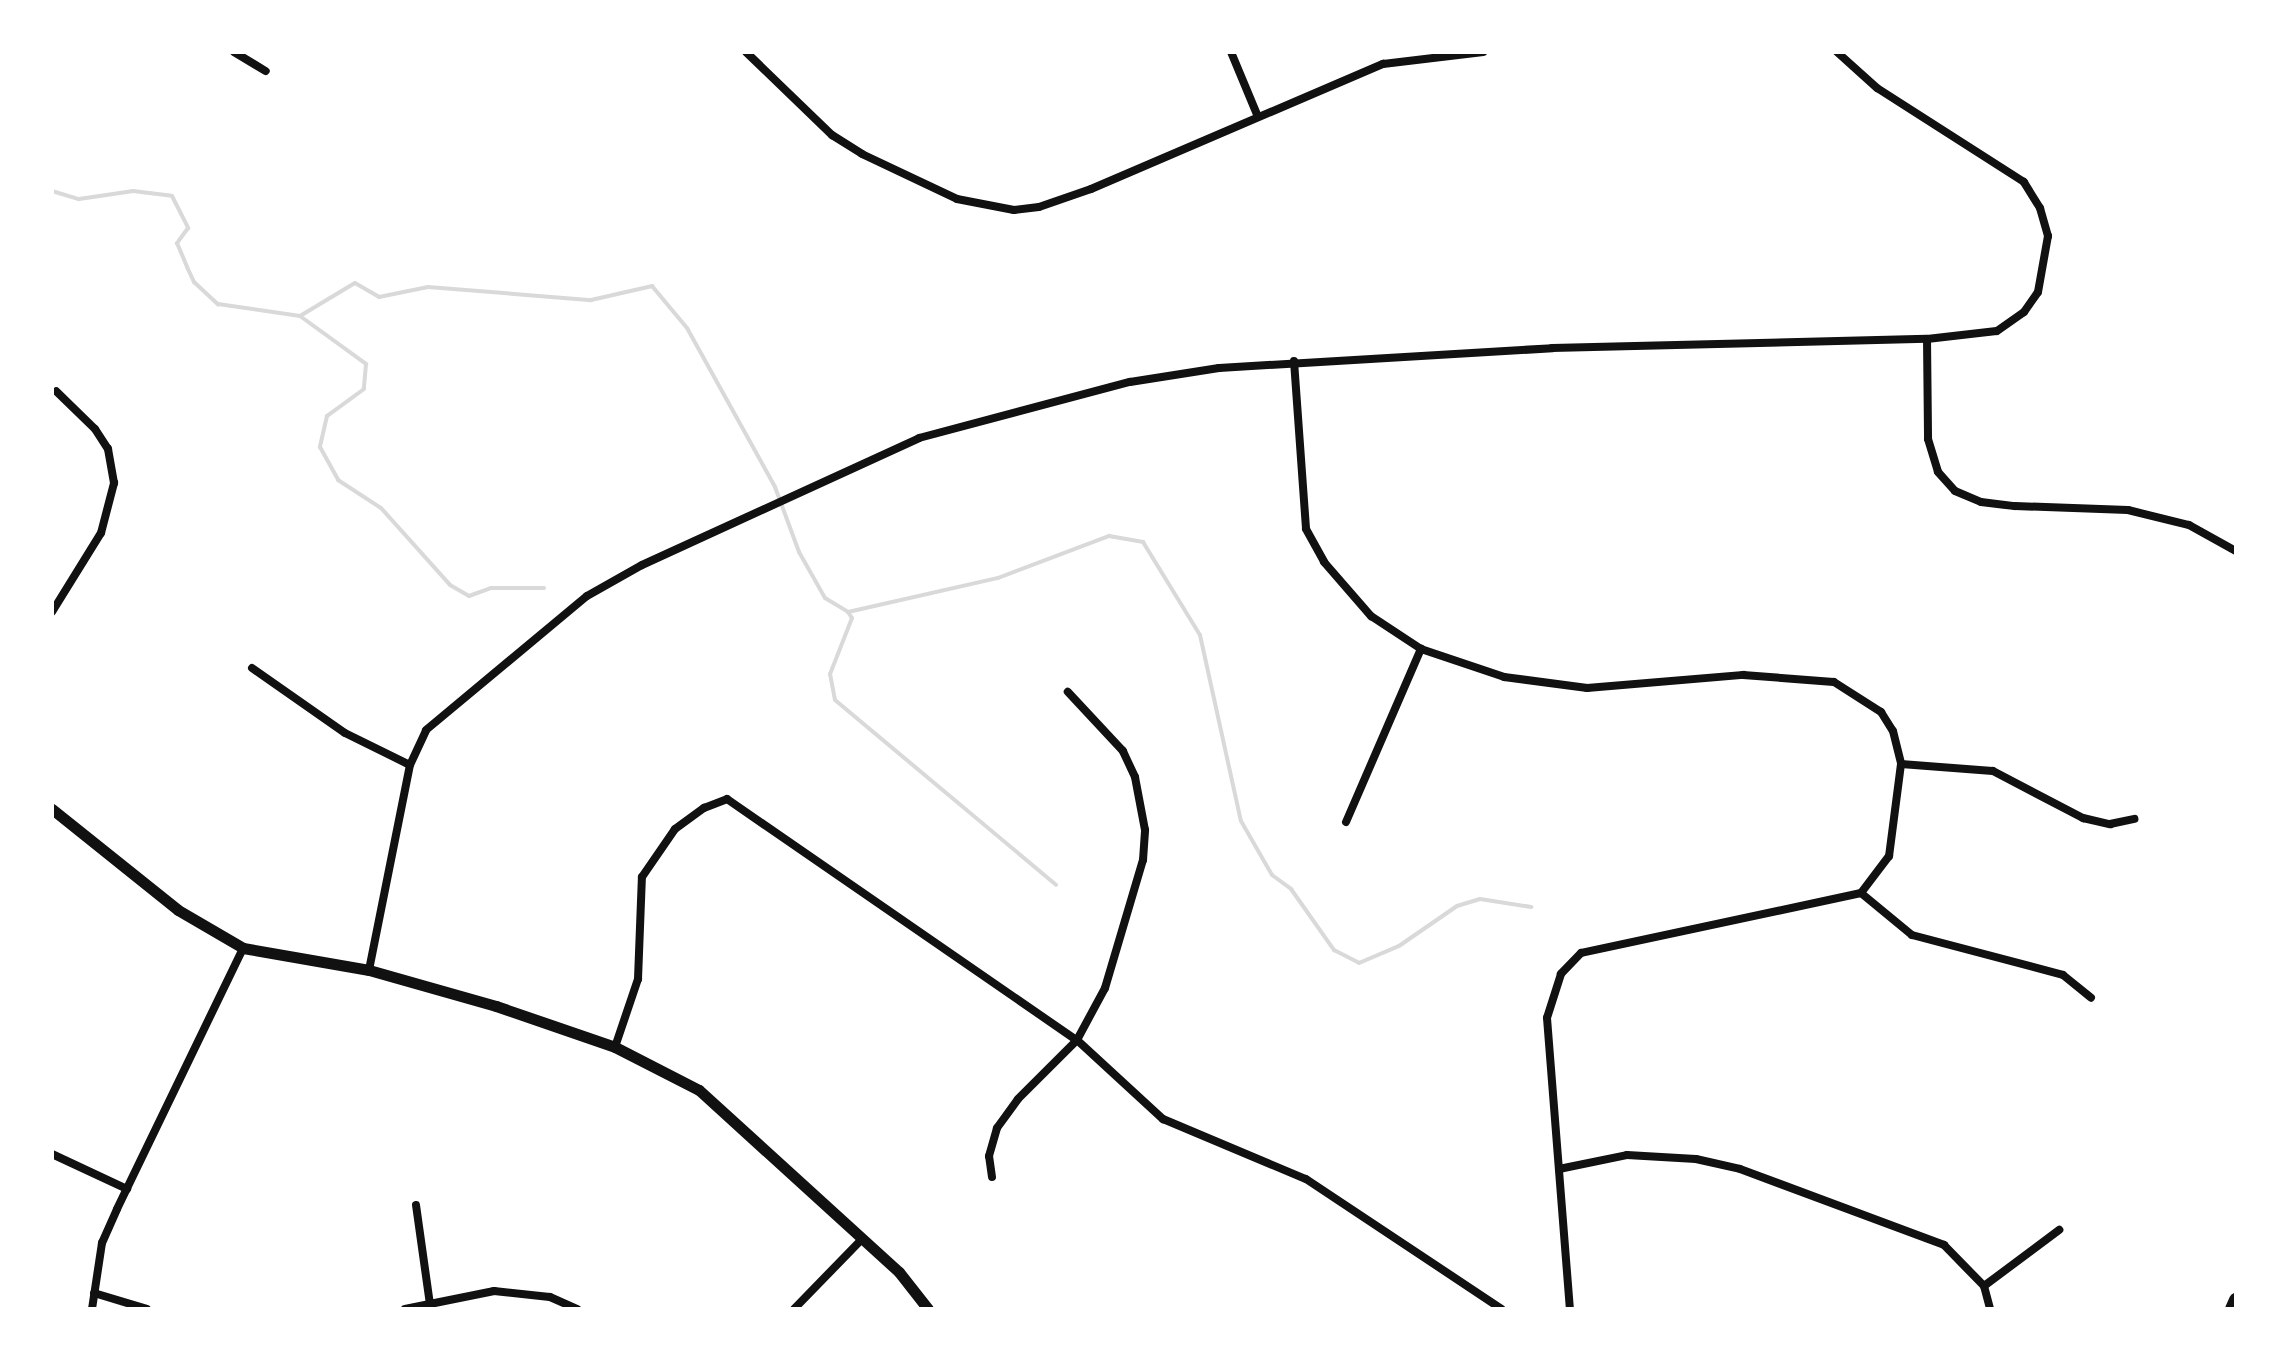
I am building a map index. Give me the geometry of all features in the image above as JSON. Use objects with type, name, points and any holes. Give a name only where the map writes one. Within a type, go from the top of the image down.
[{"type":"highway","points":[[2232,1309],[2236,1300]]},
{"type":"main road","points":[[52,809],[178,910],[243,948],[369,970],[615,1047],[699,1090],[899,1272],[928,1309]]},
{"type":"street","points":[[234,52],[266,71]]},
{"type":"street","points":[[746,52],[832,135],[862,154],[957,199],[1014,210],[1039,207],[1091,189],[1383,64],[1483,52]]},
{"type":"street","points":[[1231,52],[1258,117]]},
{"type":"street","points":[[369,970],[410,765],[426,730],[587,596],[642,565],[919,438],[1130,382],[1294,361],[1927,339],[1997,331],[2024,312],[2038,292],[2047,264],[2048,236],[2040,208],[2024,182],[1877,88],[1837,52]]},
{"type":"street","points":[[1927,339],[1928,439],[1938,472],[1955,491],[1981,502],[2015,506],[2128,510],[2189,525],[2236,551]]},
{"type":"street","points":[[1294,361],[1306,529],[1324,562],[1371,616],[1421,649],[1504,677],[1587,688],[1743,675],[1834,682],[1881,712],[1893,731],[1901,764],[1889,856],[1861,893],[1581,953],[1561,974],[1547,1018],[1570,1309]]},
{"type":"street","points":[[52,612],[101,533],[114,483],[108,449],[95,429],[56,391]]},
{"type":"street","points":[[1346,822],[1421,649]]},
{"type":"street","points":[[252,668],[345,733],[410,765]]},
{"type":"street","points":[[992,1177],[989,1156],[997,1128],[1018,1099],[1077,1040],[1117,957],[1143,860],[1145,830],[1135,777],[1123,751],[1068,692]]},
{"type":"street","points":[[1901,764],[1993,771],[2083,818],[2110,824],[2134,819]]},
{"type":"street","points":[[615,1047],[638,979],[642,877],[675,829],[704,808],[727,799],[1077,1040],[1163,1119],[1306,1179],[1502,1309]]},
{"type":"street","points":[[1861,893],[1912,935],[2063,975],[2091,998]]},
{"type":"street","points":[[92,1309],[102,1243],[243,948]]},
{"type":"street","points":[[52,1154],[127,1189]]},
{"type":"street","points":[[1559,1169],[1627,1155],[1696,1159],[1740,1169],[1944,1245],[1984,1286],[1990,1309]]},
{"type":"street","points":[[416,1205],[430,1305]]},
{"type":"street","points":[[1984,1286],[2059,1230]]},
{"type":"street","points":[[794,1309],[862,1239]]},
{"type":"street","points":[[405,1309],[494,1291],[550,1297],[577,1309]]},
{"type":"street","points":[[94,1293],[147,1309]]},
{"type":"waterway","points":[[52,191],[79,199],[133,191],[172,196],[188,228],[177,243],[187,267],[194,282],[218,304],[300,316],[355,283],[379,297],[428,287],[591,300],[652,286],[687,328],[775,487],[799,552],[825,598],[848,612],[998,578],[1109,536],[1143,542],[1200,635],[1241,821],[1272,875],[1291,889],[1334,950],[1359,963],[1399,946],[1457,906],[1480,899],[1531,907]]},
{"type":"waterway","points":[[300,316],[366,364],[364,389],[327,416],[320,447],[338,480],[381,508],[450,585],[469,596],[491,588],[544,588]]},
{"type":"waterway","points":[[848,612],[852,618],[830,674],[835,700],[1056,885]]}]
